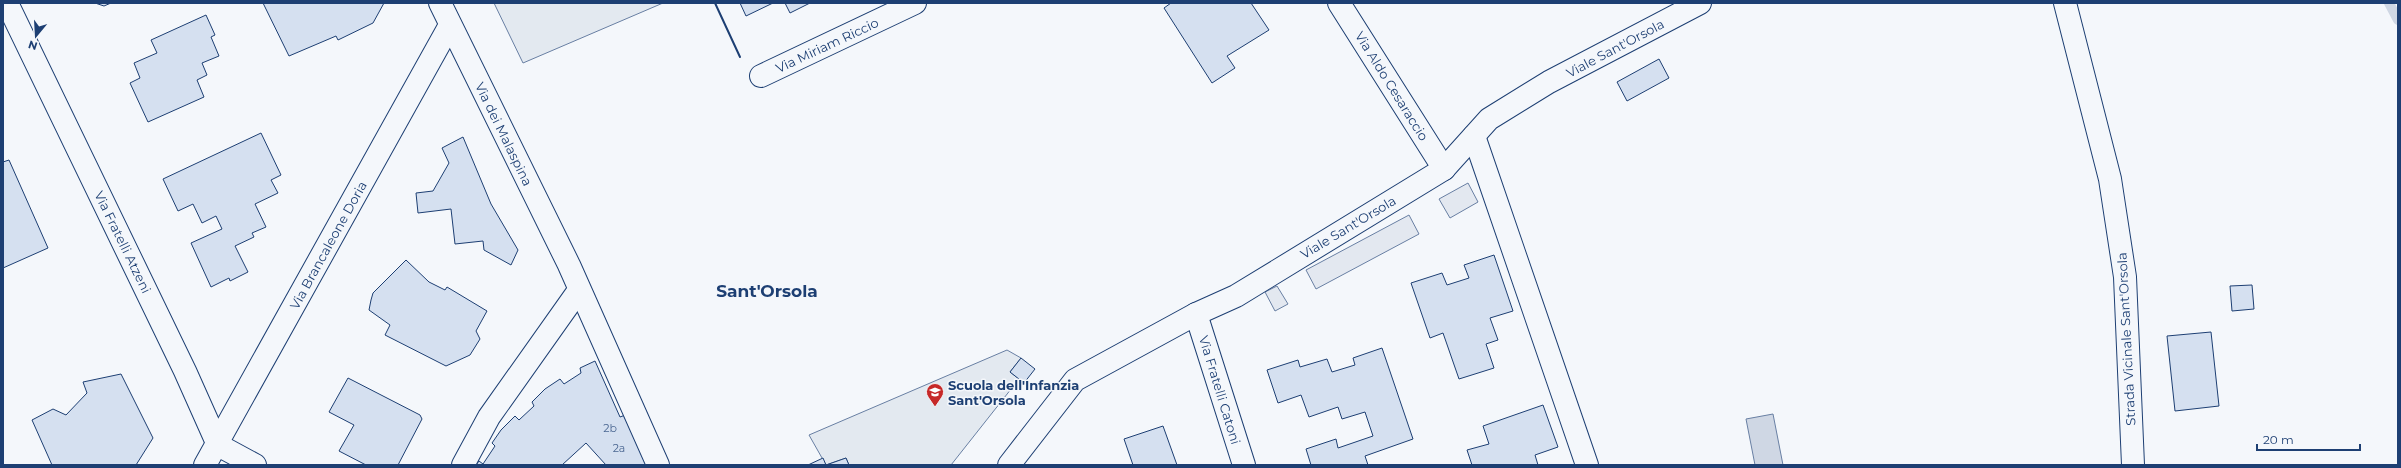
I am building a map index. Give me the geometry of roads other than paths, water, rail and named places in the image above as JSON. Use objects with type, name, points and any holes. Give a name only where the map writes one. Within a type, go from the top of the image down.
[{"type":"street","name":"Via Fratelli Atzeni","points":[[7,3],[185,371],[218,445]]},
{"type":"street","name":"Via dei Malaspina","points":[[440,3],[569,265],[658,465]]},
{"type":"street","name":"Via Miriam Riccio","points":[[761,76],[915,3]]},
{"type":"street","name":"Via Aldo Cesaraccio","points":[[1340,3],[1444,169]]},
{"type":"street","name":"Viale Sant'Orsola","points":[[1009,465],[1075,380],[1196,314],[1236,296],[1444,169],[1489,119],[1549,82],[1700,3]]},
{"type":"street","name":"Strada Vicinale Sant'Orsola","points":[[2065,3],[2110,179],[2122,254],[2125,277],[2133,465]]},
{"type":"street","name":"Via Brancaleone Doria","points":[[205,465],[218,445],[233,414],[450,25]]},
{"type":"street","points":[[1474,136],[1587,465]]},
{"type":"street","points":[[463,465],[489,417],[579,290]]},
{"type":"street","name":"Via Fratelli Catoni","points":[[1196,314],[1244,465]]},
{"type":"street","points":[[218,445],[255,465]]},
{"type":"waterway","points":[[2389,3],[2398,20]]},
{"type":"place","name":"Scuola dell'Infanzia Sant'Orsola","points":[[935,407]]},
{"type":"district","name":"Sant'Orsola","points":[[767,291]]}]
